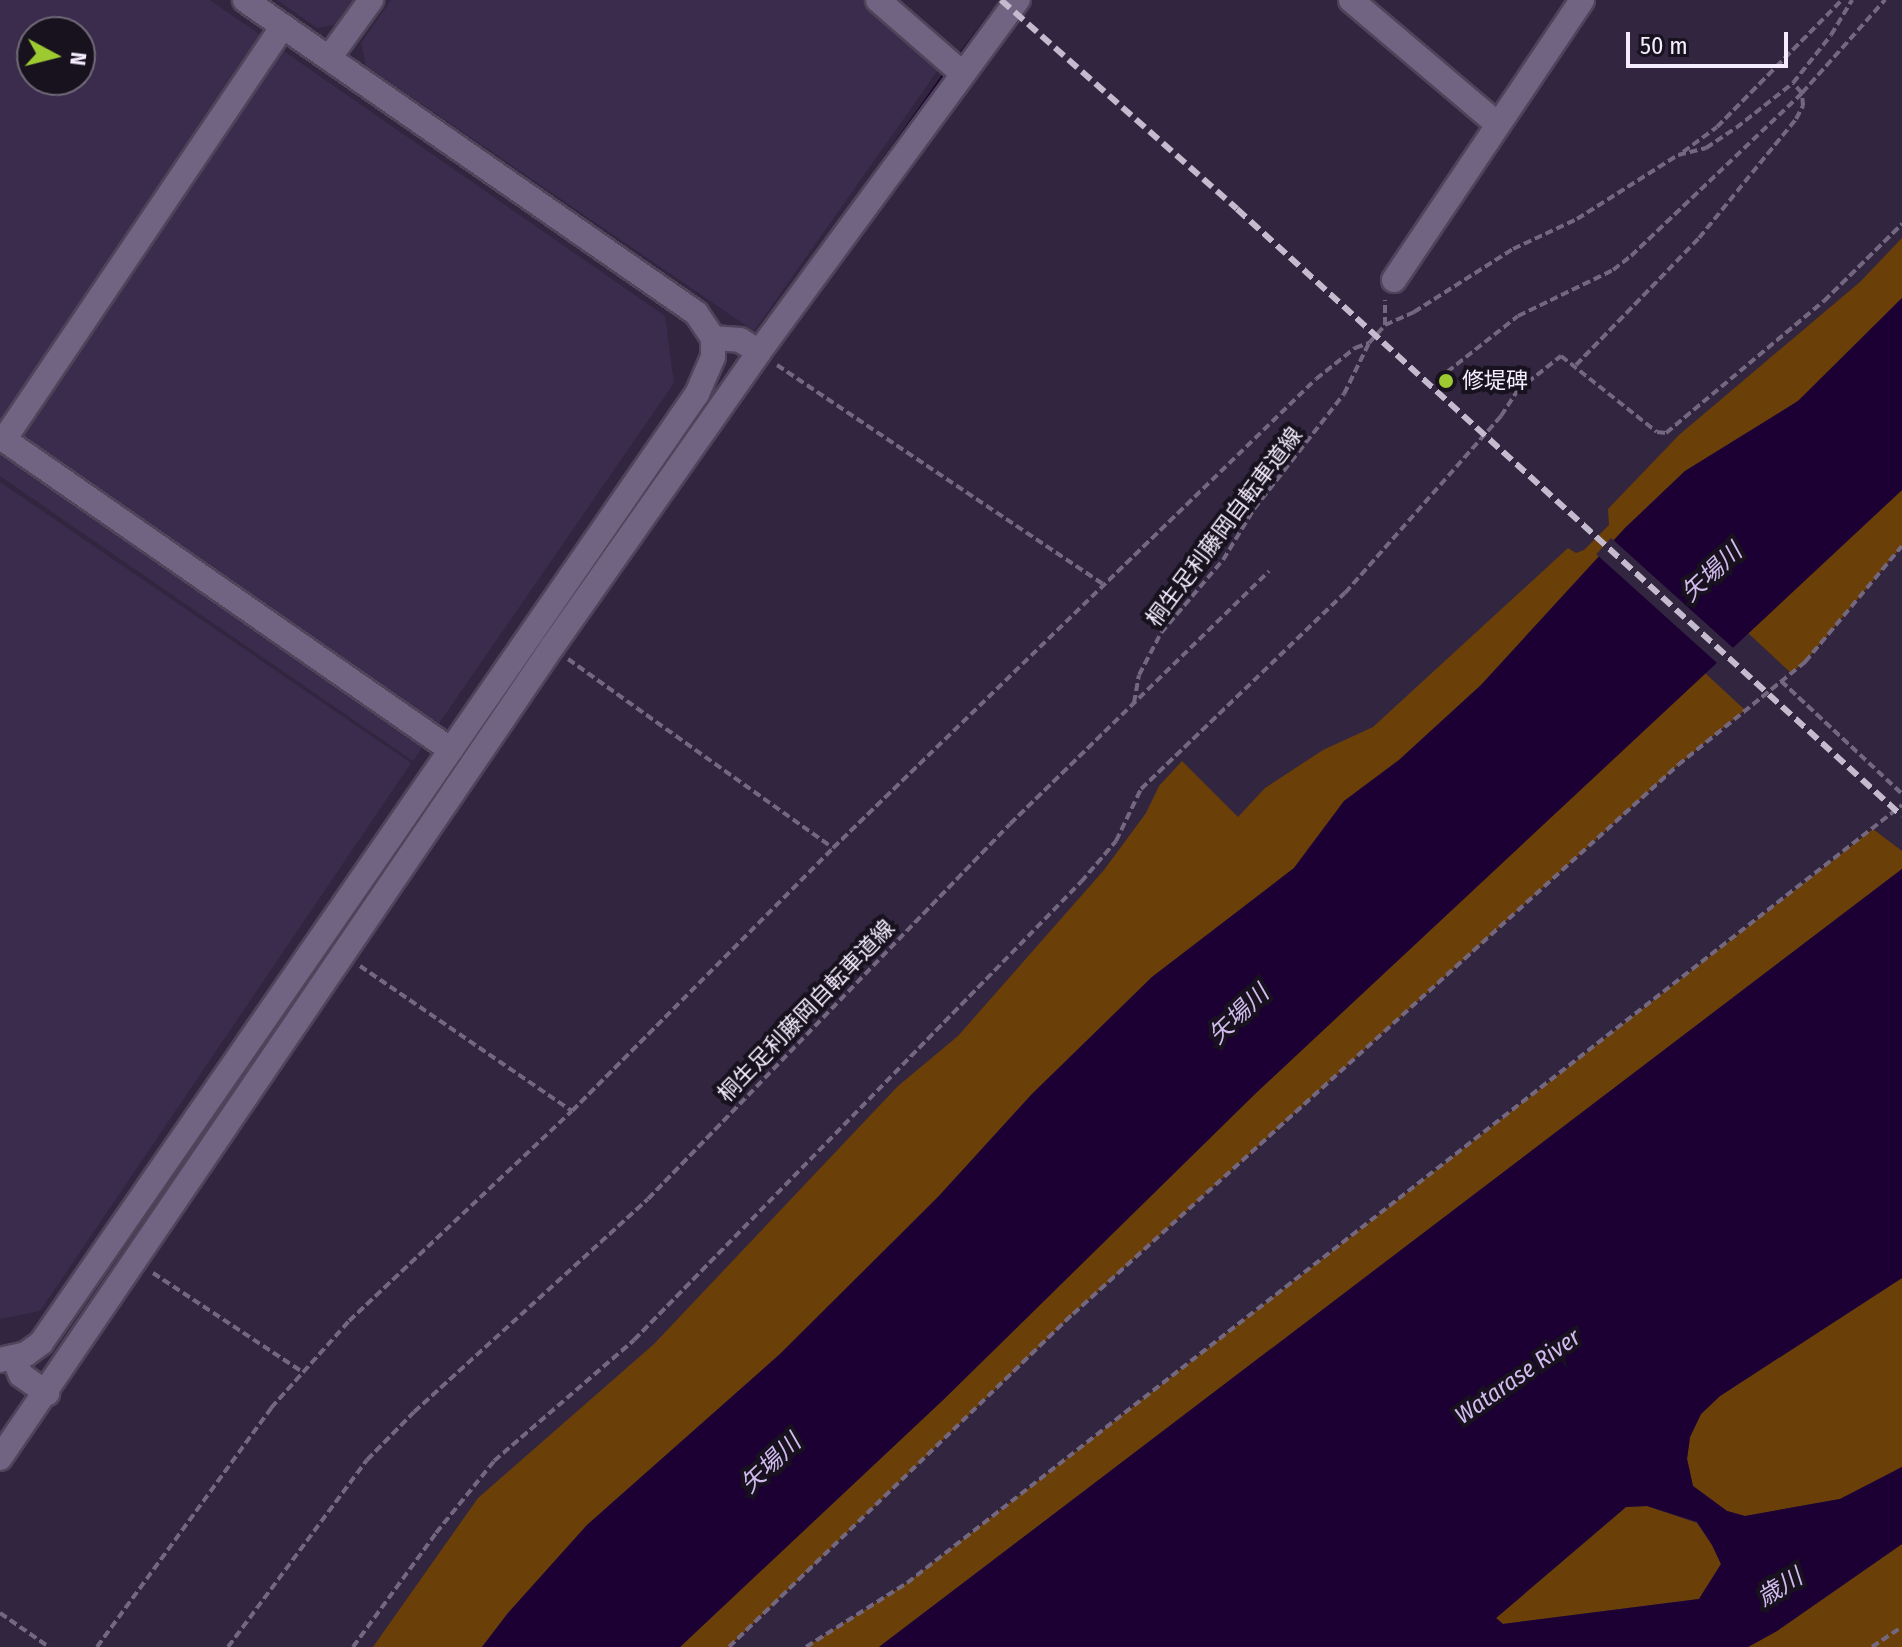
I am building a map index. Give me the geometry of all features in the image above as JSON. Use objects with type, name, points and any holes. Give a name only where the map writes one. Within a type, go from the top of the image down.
[{"type":"street","points":[[47,1393],[21,1375],[7,1359],[41,1343],[697,394],[713,357],[713,338],[696,313],[245,0]]},
{"type":"street","points":[[329,58],[371,0]]},
{"type":"street","points":[[878,0],[962,73]]},
{"type":"street","points":[[0,1458],[346,955],[552,647],[759,352],[1018,0]]},
{"type":"street","points":[[1351,0],[1497,124]]},
{"type":"street","points":[[1394,280],[1582,0]]},
{"type":"street","points":[[283,26],[7,435],[9,443],[451,750]]},
{"type":"street","points":[[713,338],[740,340],[759,352]]},
{"type":"path","points":[[97,1647],[301,1371],[572,1111],[833,848],[1316,379],[1355,348],[1369,343],[1385,325],[1414,312],[1513,249],[1577,219],[1717,127],[1842,0]]},
{"type":"path","points":[[1678,155],[1706,148],[1793,83],[1831,35],[1852,0]]},
{"type":"path","points":[[1447,372],[1518,316],[1613,270],[1802,93],[1885,0]]},
{"type":"path","points":[[1576,365],[1699,238],[1796,119],[1803,106],[1802,93],[1793,83]]},
{"type":"path","points":[[353,1647],[436,1533],[494,1461],[634,1340],[1081,882],[1116,841],[1141,789],[1345,593],[1501,416],[1518,390],[1561,356],[1657,432],[1666,433],[1824,301],[1902,224]]},
{"type":"path","name":"桐生足利藤岡自転車道線","points":[[228,1647],[367,1460],[414,1412],[648,1199],[999,835],[1133,705],[1139,675],[1161,633],[1223,560],[1254,509],[1322,424],[1362,363],[1369,343]]},
{"type":"path","points":[[759,352],[1104,585]]},
{"type":"path","points":[[729,1647],[1073,1314],[1678,765],[1805,662],[1902,546]]},
{"type":"path","points":[[1133,705],[1269,571]]},
{"type":"path","points":[[552,647],[833,848]]},
{"type":"path","points":[[1781,681],[1902,794]]},
{"type":"path","points":[[806,1647],[907,1583],[944,1555],[1902,805]]},
{"type":"path","points":[[346,955],[572,1111]]},
{"type":"path","points":[[136,1261],[301,1371]]},
{"type":"path","points":[[0,1613],[49,1647]]},
{"type":"path","points":[[1872,1647],[1902,1627]]},
{"type":"shaded area","points":[[0,0],[210,0],[665,316],[674,383],[413,761],[0,476]]},
{"type":"shaded area","points":[[277,0],[356,0],[340,24],[317,28]]},
{"type":"shaded area","points":[[391,0],[864,0],[943,63],[754,331],[366,66],[361,43]]},
{"type":"shaded area","points":[[1902,238],[1902,298],[1798,401],[1685,471],[1625,528],[1481,685],[1399,760],[1344,801],[1294,868],[1152,977],[1032,1094],[938,1197],[780,1354],[587,1525],[508,1613],[482,1647],[373,1647],[478,1498],[654,1344],[898,1086],[958,1036],[1104,870],[1146,813],[1159,786],[1182,761],[1238,817],[1265,788],[1323,750],[1373,727],[1568,548],[1576,553],[1584,550],[1609,525],[1608,509],[1679,435],[1860,282]]},
{"type":"shaded area","points":[[0,482],[411,763],[40,1311],[0,1319]]},
{"type":"shaded area","points":[[1902,490],[1902,546],[1805,662],[1791,673],[1748,633]]},
{"type":"shaded area","points":[[1705,673],[1745,710],[1678,765],[1073,1314],[729,1647],[680,1647],[943,1400],[1256,1093]]},
{"type":"shaded area","points":[[1873,829],[1902,851],[1902,869],[879,1647],[806,1647],[907,1583]]},
{"type":"shaded area","points":[[1902,1278],[1902,1467],[1840,1499],[1745,1516],[1727,1511],[1693,1486],[1687,1459],[1690,1437],[1701,1414],[1720,1396]]},
{"type":"shaded area","points":[[1647,1506],[1697,1523],[1712,1545],[1721,1564],[1699,1599],[1503,1624],[1496,1618],[1626,1507]]},
{"type":"shaded area","points":[[1902,1544],[1902,1647],[1748,1647],[1777,1631]]},
{"type":"water","name":"矢場川","points":[[1902,298],[1902,490],[1256,1093],[943,1400],[680,1647],[482,1647],[508,1613],[587,1525],[780,1354],[938,1197],[1032,1094],[1152,977],[1294,868],[1344,801],[1399,760],[1481,685],[1625,528],[1685,471],[1798,401]]},
{"type":"water","points":[[1902,869],[1902,1278],[1720,1396],[1701,1414],[1690,1437],[1687,1459],[1693,1486],[1727,1511],[1745,1516],[1840,1499],[1902,1467],[1902,1544],[1777,1631],[1748,1647],[879,1647]],"holes":[[[1647,1506],[1697,1522],[1721,1564],[1699,1599],[1503,1624],[1496,1618],[1626,1507]]]},
{"type":"pier","points":[[1611,538],[1735,650],[1720,666],[1596,554]]},
{"type":"waterway","points":[[957,61],[994,12]]},
{"type":"waterway","points":[[859,197],[950,69]]},
{"type":"railway","points":[[1001,0],[1237,209],[1902,816]]},
{"type":"place","name":"修堤碑","points":[[1446,381]]},
{"type":"water label","name":"Watarase River","points":[[1518,1377]]},
{"type":"water label","name":"歳川","points":[[1780,1588]]}]
